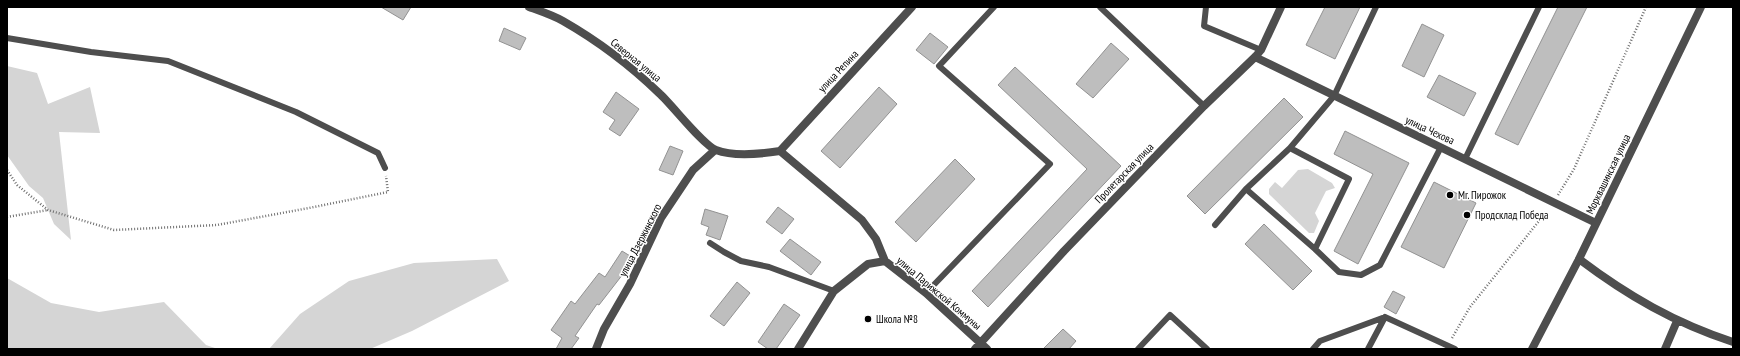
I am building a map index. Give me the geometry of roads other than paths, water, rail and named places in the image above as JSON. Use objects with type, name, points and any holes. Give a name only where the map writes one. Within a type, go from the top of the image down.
[{"type":"street","name":"Северная улица","points":[[529,7],[561,20],[616,55],[660,94],[702,140],[715,150]]},
{"type":"street","name":"улица Репина","points":[[780,151],[912,7]]},
{"type":"street","name":"Пролетарская улица","points":[[977,346],[1064,251],[1204,106],[1255,57],[1261,50],[1281,7]]},
{"type":"street","name":"Морквашинская улица","points":[[1532,349],[1579,259],[1701,7]]},
{"type":"street","name":"улица Чехова","points":[[1255,57],[1596,222]]},
{"type":"street","points":[[715,150],[741,154],[763,154],[780,151]]},
{"type":"street","name":"улица Дзержинского","points":[[596,349],[604,329],[630,284],[661,218],[693,170],[715,150]]},
{"type":"street","name":"улица Парижской Коммуны","points":[[780,151],[862,220],[876,239],[885,261],[926,293],[977,346],[987,349]]},
{"type":"street","points":[[1579,259],[1614,285],[1677,321],[1733,342]]},
{"type":"street","points":[[798,349],[834,291],[868,264],[885,261]]},
{"type":"street","points":[[1665,349],[1677,321]]},
{"type":"lane","points":[[926,293],[1050,164],[939,66],[994,7]]},
{"type":"lane","points":[[1100,7],[1204,106]]},
{"type":"lane","points":[[1206,7],[1204,26],[1261,50]]},
{"type":"lane","points":[[1215,225],[1246,189],[1290,148],[1334,96],[1376,7]]},
{"type":"lane","points":[[1465,158],[1539,7]]},
{"type":"lane","points":[[7,38],[91,52],[168,61],[296,112],[378,153],[385,168]]},
{"type":"lane","points":[[1246,189],[1339,272],[1361,275],[1380,265],[1441,147]]},
{"type":"lane","points":[[1290,148],[1349,179],[1315,249]]},
{"type":"lane","points":[[710,243],[741,261],[769,267],[834,291]]},
{"type":"lane","points":[[1138,349],[1170,314],[1207,349]]},
{"type":"lane","points":[[1368,349],[1385,317]]},
{"type":"lane","points":[[1313,349],[1320,341],[1385,317],[1455,349]]},
{"type":"place","name":"Mr. Пирожок","points":[[1450,195]]},
{"type":"place","name":"Продсклад Победа","points":[[1467,215]]},
{"type":"place","name":"Школа №8","points":[[868,319]]}]
